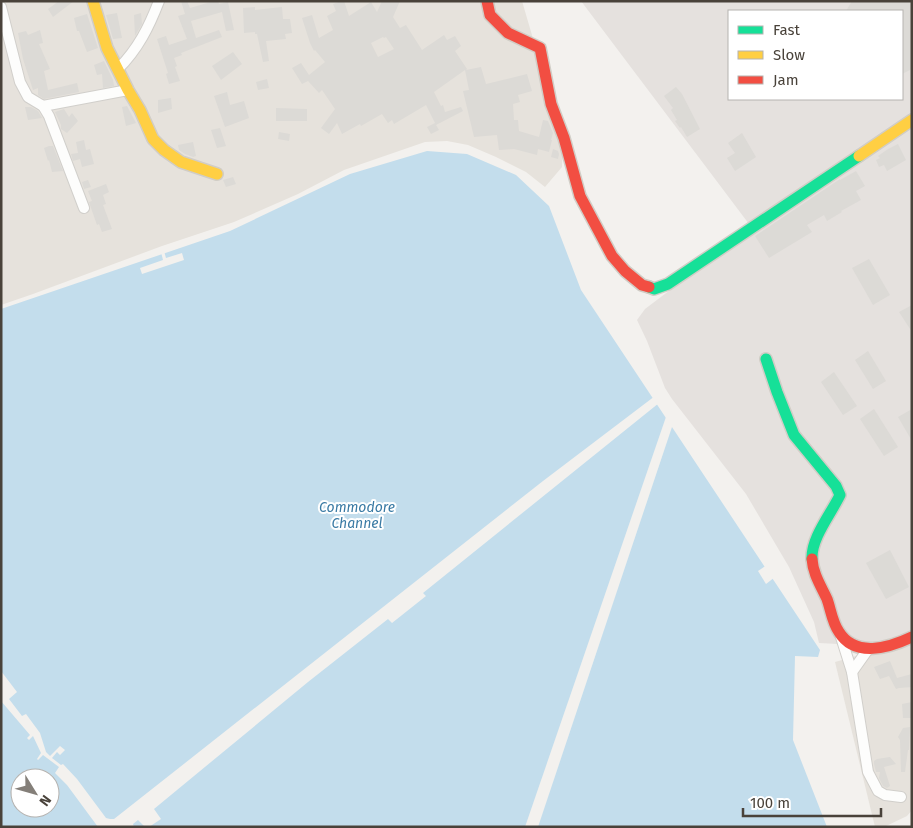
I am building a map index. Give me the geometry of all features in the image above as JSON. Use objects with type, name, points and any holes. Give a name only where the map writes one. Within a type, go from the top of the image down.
[{"type":"street","points":[[93,1],[105,42],[153,139],[181,162],[217,174]]},
{"type":"street","points":[[118,69],[139,45],[149,27],[159,1]]},
{"type":"street","points":[[487,1],[490,15],[508,33],[540,48],[551,104],[564,138],[580,196],[612,256],[625,271],[642,285],[654,288],[668,284],[912,120]]},
{"type":"street","points":[[1,7],[20,82],[28,97],[43,106],[49,116],[84,208]]},
{"type":"street","points":[[43,106],[128,90]]},
{"type":"street","points":[[766,358],[794,435],[836,486],[840,495],[812,548],[812,568],[827,600],[852,672],[868,772],[878,791],[885,795],[901,797]]},
{"type":"street","points":[[840,635],[857,647],[869,648],[887,646],[912,637]]},
{"type":"street","points":[[852,672],[869,648]]},
{"type":"shaded area","points":[[1,1],[522,1],[563,141],[562,167],[545,187],[526,172],[468,145],[447,141],[425,142],[344,170],[298,194],[234,222],[162,246],[1,305]]},
{"type":"shaded area","points":[[581,1],[912,1],[912,648],[819,643],[814,622],[789,567],[746,494],[665,388],[637,320],[645,309],[752,228]]},
{"type":"shaded area","points":[[912,640],[912,810],[907,816],[884,827],[875,827],[835,662]]},
{"type":"water","name":"Commodore Channel","points":[[427,151],[467,154],[516,175],[549,206],[581,290],[820,650],[818,657],[795,656],[793,740],[827,827],[1,827],[1,309],[230,231],[350,174]]},
{"type":"pier","points":[[164,251],[166,258],[182,253],[184,260],[142,274],[140,268],[163,260],[161,252]]},
{"type":"pier","points":[[655,396],[659,403],[423,593],[426,596],[392,623],[388,619],[308,682],[154,809],[161,819],[149,827],[145,827],[138,820],[133,824],[134,827],[98,827],[60,778],[60,768],[43,755],[37,759],[41,753],[33,736],[29,740],[27,738],[30,735],[1,701],[1,671],[17,692],[9,699],[22,716],[26,714],[40,733],[46,752],[50,756],[60,746],[65,750],[60,755],[57,752],[52,758],[61,765],[63,764],[77,779],[106,818],[114,819],[543,481]]},
{"type":"pier","points":[[667,414],[673,424],[538,827],[525,827]]},
{"type":"pier","points":[[767,565],[775,577],[766,584],[758,571]]},
{"type":"building","points":[[59,1],[74,1],[53,17],[48,9]]},
{"type":"building","points":[[181,1],[187,1],[190,8],[214,1],[218,1],[219,4],[228,2],[234,30],[226,31],[222,12],[191,21],[196,38],[219,30],[222,37],[181,53],[182,55],[174,58],[180,81],[169,84],[166,74],[168,73],[157,39],[166,36],[169,45],[187,39],[178,16],[185,14]]},
{"type":"building","points":[[344,1],[349,16],[371,2],[377,12],[382,1],[400,1],[393,17],[400,28],[406,25],[422,50],[444,35],[447,40],[455,36],[461,46],[455,51],[466,70],[481,67],[486,84],[527,74],[532,91],[518,95],[520,102],[513,104],[514,120],[518,120],[519,131],[539,137],[543,120],[548,121],[553,133],[549,152],[538,149],[537,155],[514,149],[499,150],[497,135],[474,137],[463,91],[469,90],[465,70],[434,92],[441,106],[443,105],[445,112],[461,107],[463,111],[436,125],[439,130],[431,134],[427,127],[435,123],[426,105],[394,124],[392,120],[388,123],[382,114],[342,134],[337,123],[329,134],[321,128],[335,109],[322,90],[319,93],[308,81],[302,84],[292,68],[301,63],[309,75],[325,62],[314,51],[302,18],[312,15],[319,38],[333,30],[327,16],[336,11],[333,4]],"holes":[[[386,37],[394,49],[378,57],[371,43]]]},
{"type":"building","points":[[852,1],[912,1],[912,69],[903,74],[903,10],[847,10]]},
{"type":"building","points":[[255,7],[255,10],[282,7],[283,19],[290,19],[292,33],[285,34],[286,39],[266,41],[269,61],[263,62],[257,34],[255,32],[244,33],[243,8]]},
{"type":"building","points":[[117,13],[122,38],[113,39],[106,15]]},
{"type":"building","points":[[141,13],[142,24],[135,36],[134,15]]},
{"type":"building","points":[[87,14],[98,48],[87,52],[79,31],[77,31],[74,18]]},
{"type":"building","points":[[40,30],[43,43],[39,44],[50,69],[44,71],[48,90],[77,83],[79,92],[44,99],[38,95],[38,88],[33,90],[23,59],[18,33],[26,31],[28,35]]},
{"type":"building","points":[[233,52],[242,64],[221,80],[212,66]]},
{"type":"building","points":[[104,61],[114,86],[103,88],[102,74],[97,75],[94,65]]},
{"type":"building","points":[[267,79],[269,88],[258,90],[256,82]]},
{"type":"building","points":[[676,87],[682,94],[700,129],[687,137],[675,121],[677,120],[671,110],[673,108],[664,96]]},
{"type":"building","points":[[227,92],[230,105],[244,101],[249,118],[225,127],[214,96]]},
{"type":"building","points":[[171,98],[172,109],[158,113],[158,100]]},
{"type":"building","points":[[127,106],[136,123],[126,126],[122,107]]},
{"type":"building","points":[[25,107],[31,107],[38,111],[42,118],[28,120]]},
{"type":"building","points":[[276,108],[307,109],[307,121],[276,121]]},
{"type":"building","points":[[64,109],[69,117],[72,113],[78,121],[67,133],[61,129],[55,112]]},
{"type":"building","points":[[220,128],[226,146],[217,148],[211,130]]},
{"type":"building","points":[[279,132],[290,134],[289,141],[278,139]]},
{"type":"building","points":[[742,133],[756,157],[735,171],[727,158],[735,153],[728,143]]},
{"type":"building","points":[[84,140],[86,150],[90,149],[94,164],[82,167],[80,159],[73,161],[71,154],[78,153],[76,142]]},
{"type":"building","points":[[193,142],[196,156],[193,157],[179,150],[178,145]]},
{"type":"building","points":[[898,144],[906,160],[887,171],[884,165],[879,167],[876,160],[880,158],[878,156]]},
{"type":"building","points":[[53,146],[63,171],[52,172],[44,148]]},
{"type":"building","points":[[553,149],[558,151],[558,159],[551,157]]},
{"type":"building","points":[[856,171],[865,186],[856,191],[861,200],[827,221],[824,215],[807,225],[812,232],[769,258],[755,236],[840,179]]},
{"type":"building","points":[[233,177],[236,184],[226,187],[223,180]]},
{"type":"building","points":[[88,180],[91,187],[84,189],[82,182]]},
{"type":"building","points":[[106,184],[109,192],[103,195],[106,204],[103,205],[112,229],[102,232],[99,224],[97,225],[91,208],[89,202],[92,201],[88,191]]},
{"type":"building","points":[[869,259],[890,295],[873,305],[852,268]]},
{"type":"building","points":[[912,305],[912,332],[899,312]]},
{"type":"building","points":[[868,351],[886,381],[873,389],[855,360]]},
{"type":"building","points":[[834,372],[857,406],[843,415],[821,382]]},
{"type":"building","points":[[874,409],[898,447],[884,456],[860,419]]},
{"type":"building","points":[[912,409],[912,441],[898,417]]},
{"type":"building","points":[[890,550],[909,587],[886,599],[866,563]]},
{"type":"building","points":[[890,661],[897,678],[912,674],[912,687],[896,689],[889,676],[880,679],[874,667]]},
{"type":"building","points":[[912,702],[912,718],[903,718],[902,704]]},
{"type":"building","points":[[910,727],[909,750],[905,772],[901,772],[900,740],[898,737],[903,728]]},
{"type":"building","points":[[890,757],[896,764],[884,767],[890,786],[887,788],[883,786],[879,778],[880,772],[876,772],[874,761]]},
{"type":"traffic: fast","points":[[649,287],[654,289],[668,284],[859,156]]},
{"type":"traffic: fast","points":[[766,359],[794,435],[836,486],[840,495],[818,535],[812,559]]},
{"type":"traffic: slow","points":[[93,1],[107,48],[153,139],[164,150],[181,162],[217,174]]},
{"type":"traffic: slow","points":[[859,156],[912,120]]},
{"type":"traffic: jam","points":[[487,1],[490,15],[508,33],[540,48],[551,104],[564,138],[580,196],[612,256],[625,271],[642,285],[649,287]]},
{"type":"traffic: jam","points":[[812,559],[816,575],[827,599],[835,624],[846,640],[863,648],[873,648],[893,645],[912,637]]}]
